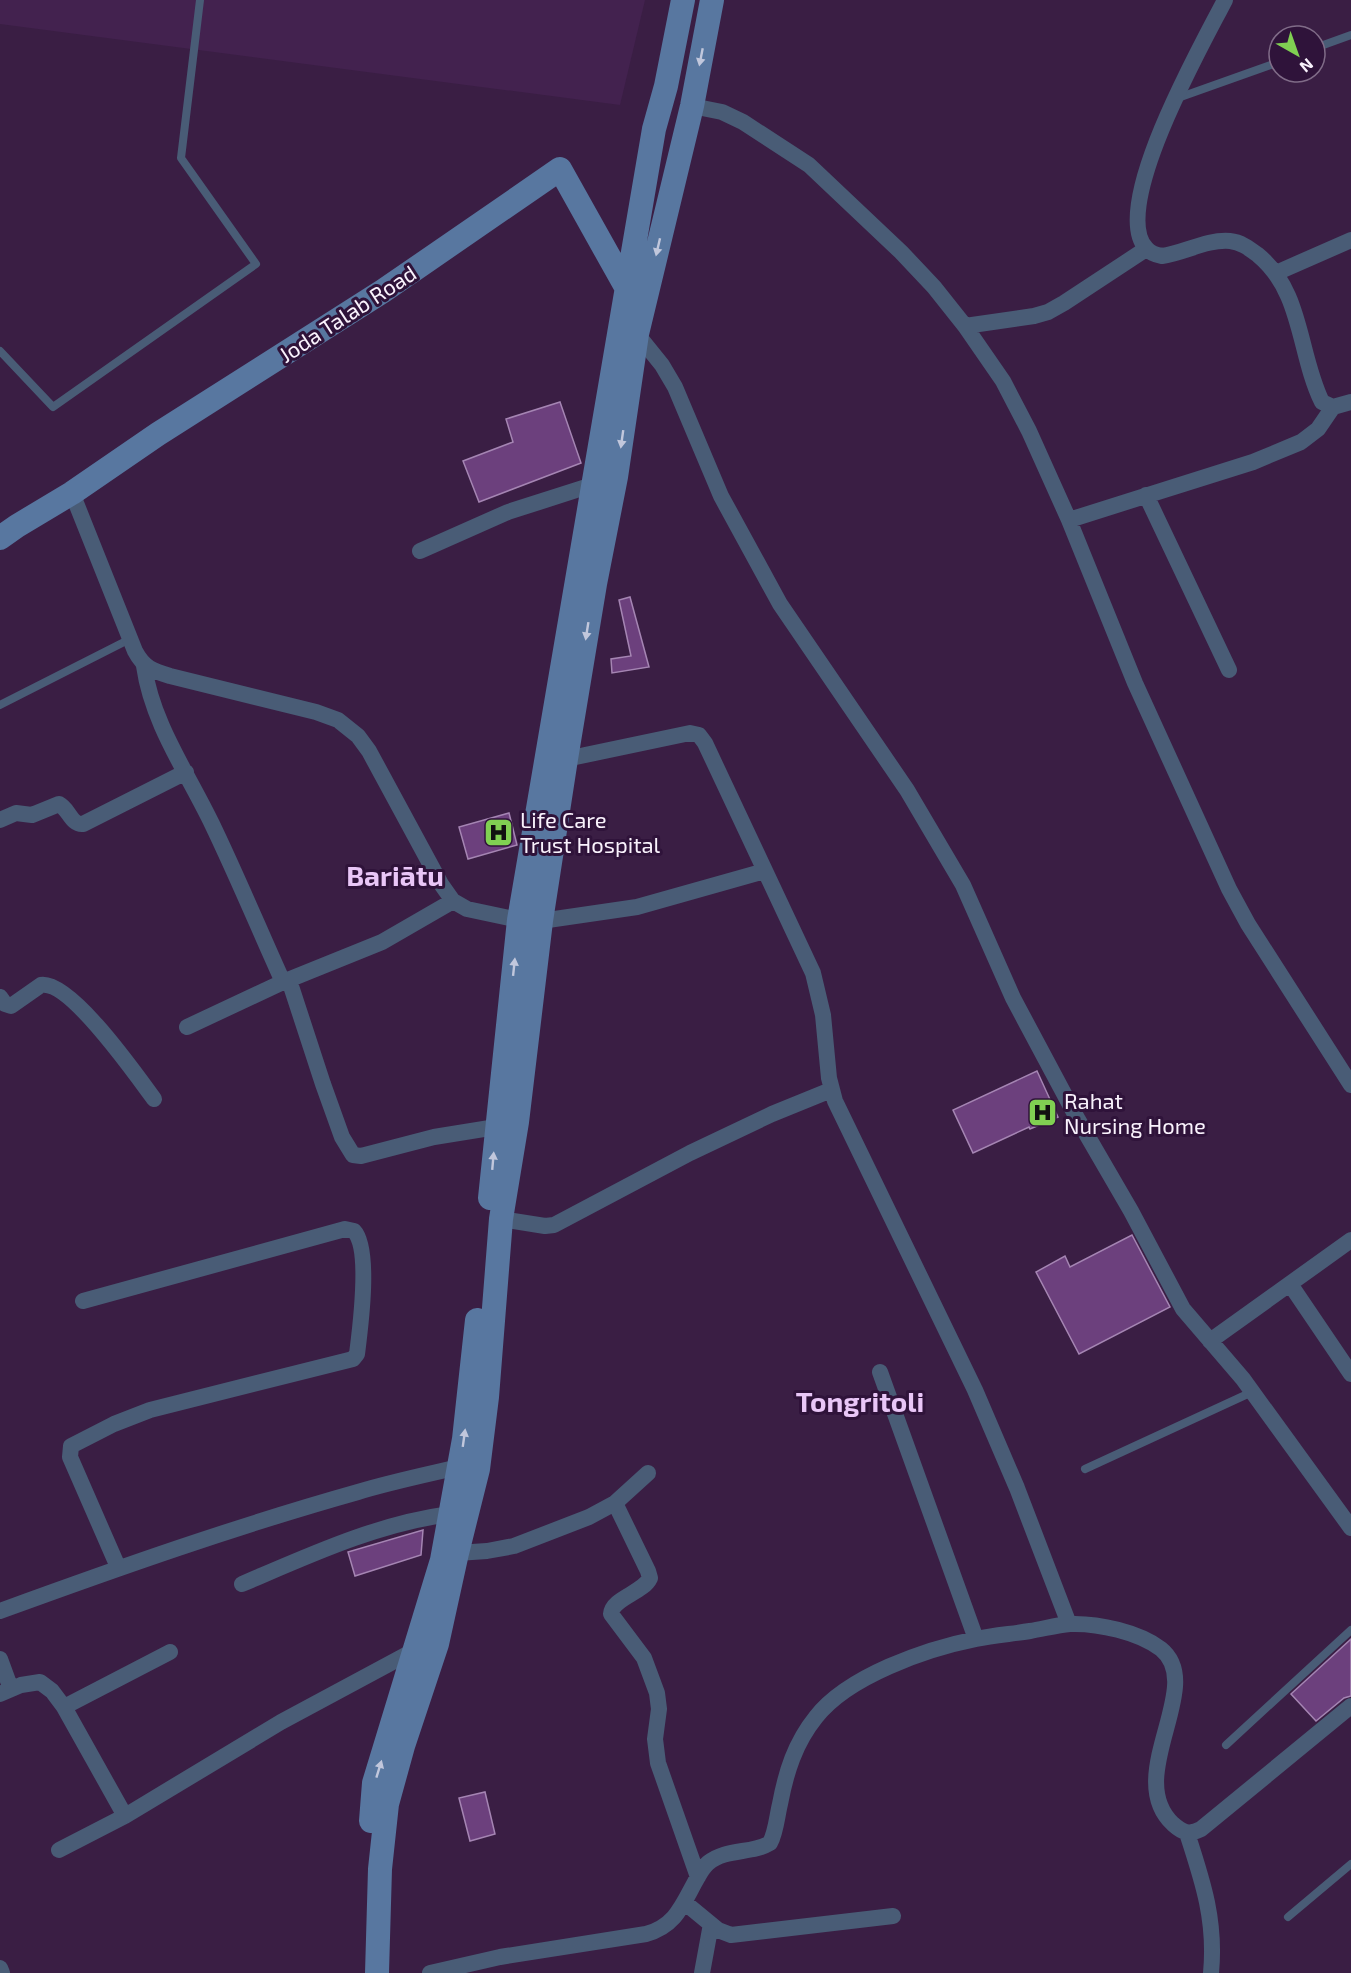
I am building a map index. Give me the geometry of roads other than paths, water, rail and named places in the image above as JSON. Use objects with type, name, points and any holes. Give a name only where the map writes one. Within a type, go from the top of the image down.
[{"type":"main road","points":[[377,1973],[380,1869],[387,1804],[403,1746],[437,1644],[471,1502],[479,1458],[487,1397],[501,1219],[517,1122],[530,921],[566,759],[595,584],[616,477],[637,334],[636,293],[654,129],[666,86],[683,0]]},
{"type":"main road","points":[[362,1973],[367,1864],[374,1783],[442,1560],[464,1439],[496,1127],[530,921],[592,485],[636,293],[692,106],[712,0]]},
{"type":"main road","name":"Joda Talab Road","points":[[0,538],[383,291],[560,170],[636,293]]},
{"type":"street","points":[[1225,0],[1175,99],[1151,154],[1142,186],[1138,210],[1138,232],[1146,249],[1162,256],[1230,241],[1251,250],[1276,273],[1293,306],[1319,396],[1325,405],[1333,407],[1351,402]]},
{"type":"street","points":[[692,106],[722,112],[743,122],[809,165],[901,252],[934,287],[965,326],[1003,381],[1029,431],[1069,519],[1135,683],[1229,889],[1248,924],[1351,1085]]},
{"type":"street","points":[[1276,273],[1351,240]]},
{"type":"street","points":[[965,326],[1048,312],[1146,249]]},
{"type":"street","points":[[637,334],[662,365],[675,387],[721,496],[780,604],[907,790],[963,885],[1013,998],[1131,1211],[1182,1309],[1252,1392],[1351,1528]]},
{"type":"street","points":[[1069,519],[1253,462],[1301,442],[1318,429],[1333,407]]},
{"type":"street","points":[[420,551],[508,512],[592,485]]},
{"type":"street","points":[[72,493],[130,639],[144,666],[149,692],[158,719],[212,824],[286,981],[342,1137],[353,1155],[361,1156],[434,1137],[496,1127]]},
{"type":"street","points":[[1146,495],[1229,670]]},
{"type":"street","points":[[144,666],[149,670],[171,676],[316,712],[338,720],[349,728],[369,751],[441,884],[453,901],[467,909],[530,921],[637,907],[765,871]]},
{"type":"street","points":[[566,759],[690,733],[699,735],[705,743],[813,973],[823,1015],[831,1090],[975,1390],[1017,1488],[1070,1624]]},
{"type":"street","points":[[0,820],[18,812],[32,815],[59,804],[64,806],[74,822],[83,824],[186,772]]},
{"type":"street","points":[[187,1027],[286,981],[382,942],[453,901]]},
{"type":"street","points":[[0,997],[5,1004],[11,1006],[41,985],[46,984],[55,988],[81,1008],[100,1029],[154,1099]]},
{"type":"street","points":[[501,1219],[545,1226],[554,1225],[690,1153],[772,1114],[831,1090]]},
{"type":"street","points":[[83,1301],[345,1229],[351,1229],[357,1234],[360,1242],[363,1292],[357,1354],[353,1359],[150,1410],[121,1420],[71,1446],[70,1457],[118,1567]]},
{"type":"street","points":[[1210,1341],[1351,1240]]},
{"type":"street","points":[[1290,1284],[1351,1374]]},
{"type":"street","points":[[880,1372],[976,1639]]},
{"type":"street","points":[[0,1611],[118,1567],[358,1492],[459,1467]]},
{"type":"street","points":[[457,1553],[514,1546],[589,1517],[615,1503],[648,1473]]},
{"type":"street","points":[[615,1503],[650,1578],[645,1586],[614,1606],[611,1614],[644,1658],[657,1693],[659,1709],[655,1739],[658,1763],[698,1877]]},
{"type":"street","points":[[242,1584],[355,1537],[398,1523],[450,1514]]},
{"type":"street","points":[[430,1973],[500,1957],[657,1931],[672,1920],[709,1862],[717,1857],[770,1843],[793,1754],[814,1719],[833,1699],[869,1676],[937,1648],[976,1639],[1070,1624],[1129,1633],[1159,1648],[1165,1653],[1173,1667],[1175,1684],[1156,1774],[1156,1793],[1160,1807],[1167,1818],[1186,1833],[1201,1829],[1351,1706]]},
{"type":"street","points":[[59,1850],[125,1816],[281,1722],[415,1650]]},
{"type":"street","points":[[64,1707],[170,1652]]},
{"type":"street","points":[[0,1659],[6,1692],[32,1682],[40,1682],[52,1691],[64,1707],[125,1816]]},
{"type":"street","points":[[1186,1833],[1208,1899],[1212,1929],[1211,1973]]},
{"type":"street","points":[[684,1902],[718,1930],[731,1935],[893,1916]]},
{"type":"street","points":[[702,1973],[711,1924]]},
{"type":"street","points":[[0,1968],[2,1973]]},
{"type":"lane","points":[[0,351],[53,407],[256,264],[181,158],[200,0]]},
{"type":"lane","points":[[1327,44],[1351,35]]},
{"type":"lane","points":[[1175,99],[1267,66]]},
{"type":"lane","points":[[0,705],[130,639]]},
{"type":"lane","points":[[1085,1469],[1252,1392]]},
{"type":"lane","points":[[1226,1745],[1351,1630]]},
{"type":"lane","points":[[1288,1917],[1351,1864]]},
{"type":"place","name":"Life Care Trust Hospital","points":[[499,832]]},
{"type":"place","name":"Rahat Nursing Home","points":[[1043,1113]]},
{"type":"district","name":"Bariātu","points":[[395,875]]},
{"type":"district","name":"Tongritoli","points":[[860,1401]]}]
